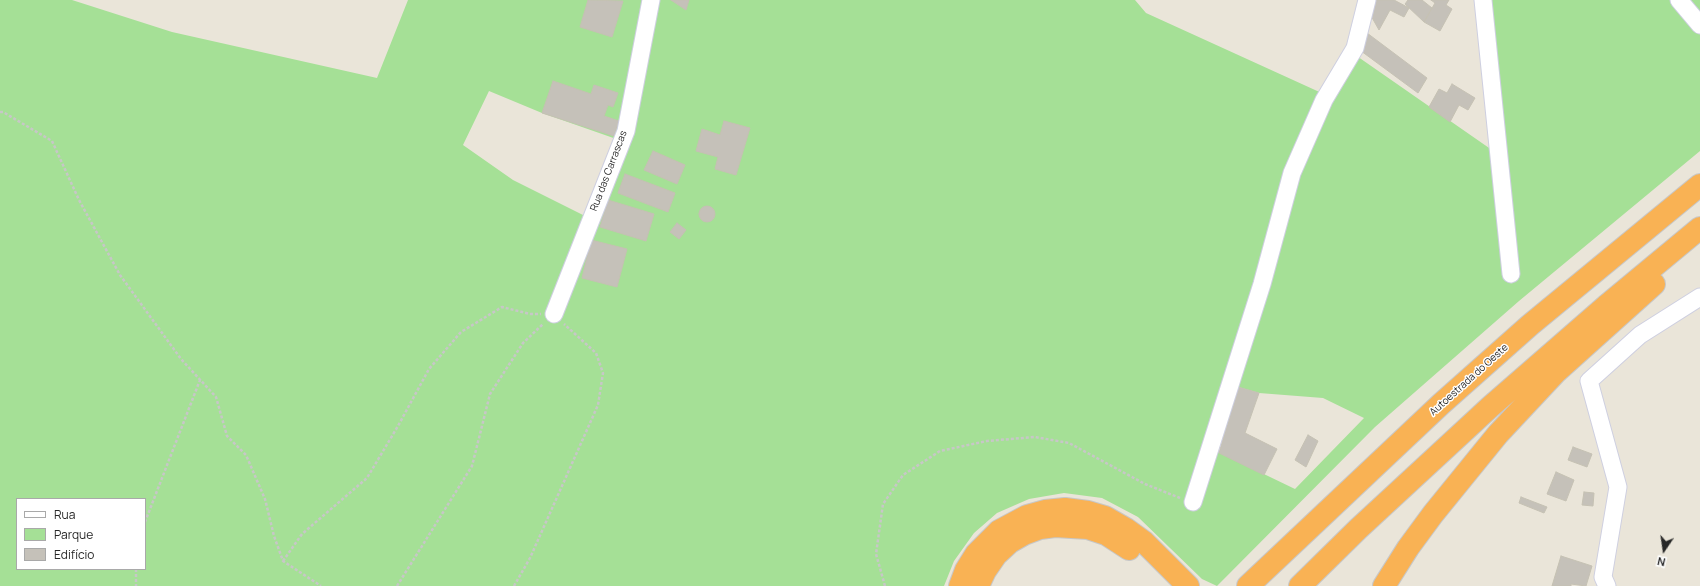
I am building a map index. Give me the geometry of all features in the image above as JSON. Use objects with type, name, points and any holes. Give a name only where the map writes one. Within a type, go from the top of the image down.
[{"type":"highway","name":"Autoestrada do Oeste","points":[[1251,583],[1442,404],[1530,325],[1700,185]]},
{"type":"highway","points":[[1300,586],[1358,529],[1490,407],[1693,233]]},
{"type":"highway","points":[[1384,586],[1408,548],[1433,514],[1498,434],[1556,372],[1657,282],[1693,233]]},
{"type":"highway","points":[[960,586],[966,570],[976,554],[999,530],[1026,516],[1045,511],[1065,509],[1088,512],[1105,517],[1126,528],[1144,542],[1188,586]]},
{"type":"highway","points":[[978,586],[985,571],[996,555],[1010,542],[1024,534],[1040,528],[1055,526],[1088,528],[1106,534],[1136,554],[1170,586]]},
{"type":"street","name":"Rua das Carrascas","points":[[554,314],[626,130],[651,0]]},
{"type":"street","points":[[1193,502],[1262,284],[1292,173],[1324,100],[1355,48],[1367,0]]},
{"type":"street","points":[[1483,0],[1511,274]]},
{"type":"street","points":[[1679,0],[1700,25]]},
{"type":"street","points":[[1607,586],[1603,576],[1618,487],[1589,381],[1640,335],[1700,298]]},
{"type":"path","points":[[0,112],[3,112],[52,141],[79,200],[120,275],[181,359],[216,396],[227,436],[246,455],[265,498],[274,536],[283,561],[321,586]]},
{"type":"path","points":[[283,561],[302,534],[367,478],[398,426],[429,369],[461,332],[502,307],[530,314],[554,314],[596,353],[603,373],[598,405],[530,558],[514,586]]},
{"type":"path","points":[[397,586],[472,466],[490,394],[523,343],[554,314]]},
{"type":"path","points":[[146,519],[200,380]]},
{"type":"path","points":[[885,586],[876,554],[883,504],[903,475],[940,451],[987,441],[1035,437],[1069,443],[1145,484],[1193,502]]},
{"type":"path","points":[[136,570],[136,586]]},
{"type":"green space","points":[[0,0],[72,0],[172,32],[377,78],[408,0],[1135,0],[1146,13],[1326,95],[1351,52],[1492,150],[1486,0],[1700,0],[1700,151],[1519,301],[1375,427],[1217,586],[1202,579],[1138,517],[1102,498],[1064,493],[1029,499],[997,513],[974,533],[954,561],[944,586],[0,586]],"holes":[[[489,91],[542,113],[622,141],[591,219],[513,180],[463,145]],[[1238,387],[1259,393],[1323,398],[1364,418],[1295,489],[1214,450]]]},
{"type":"building","points":[[588,0],[623,1],[612,37],[580,27]]},
{"type":"building","points":[[671,0],[689,0],[686,10]]},
{"type":"building","points":[[1375,0],[1394,0],[1409,8],[1404,17],[1390,10],[1379,30],[1370,14]]},
{"type":"building","points":[[1408,0],[1422,0],[1432,8],[1424,22],[1405,4]]},
{"type":"building","points":[[1431,0],[1449,0],[1446,5],[1452,9],[1440,31],[1424,22],[1435,3]]},
{"type":"building","points":[[1367,33],[1427,78],[1418,93],[1357,48]]},
{"type":"building","points":[[553,81],[591,94],[594,85],[618,93],[613,107],[608,105],[604,116],[619,121],[614,136],[542,113]]},
{"type":"building","points":[[1452,84],[1475,98],[1468,110],[1459,105],[1450,122],[1429,107],[1439,89],[1447,93]]},
{"type":"building","points":[[724,121],[750,128],[736,175],[715,169],[718,157],[696,151],[702,129],[720,135]]},
{"type":"building","points":[[653,151],[685,165],[677,184],[644,170]]},
{"type":"building","points":[[625,174],[675,193],[668,212],[618,193]]},
{"type":"building","points":[[608,200],[654,214],[646,241],[600,227]]},
{"type":"building","points":[[704,206],[710,206],[715,211],[713,220],[710,222],[704,222],[699,217],[699,211]]},
{"type":"building","points":[[677,223],[686,230],[679,239],[670,232]]},
{"type":"building","points":[[591,240],[627,249],[617,287],[582,278]]},
{"type":"building","points":[[1238,387],[1259,393],[1245,433],[1277,449],[1264,475],[1219,453]]},
{"type":"building","points":[[1308,435],[1318,441],[1306,467],[1295,460]]},
{"type":"building","points":[[1573,447],[1592,454],[1587,467],[1568,460]]},
{"type":"building","points":[[1556,472],[1574,480],[1566,501],[1547,494]]},
{"type":"building","points":[[1584,492],[1594,493],[1593,506],[1582,505]]},
{"type":"building","points":[[1521,497],[1547,507],[1544,513],[1519,503]]},
{"type":"building","points":[[1561,556],[1592,566],[1586,586],[1571,584],[1571,586],[1552,586]]}]
